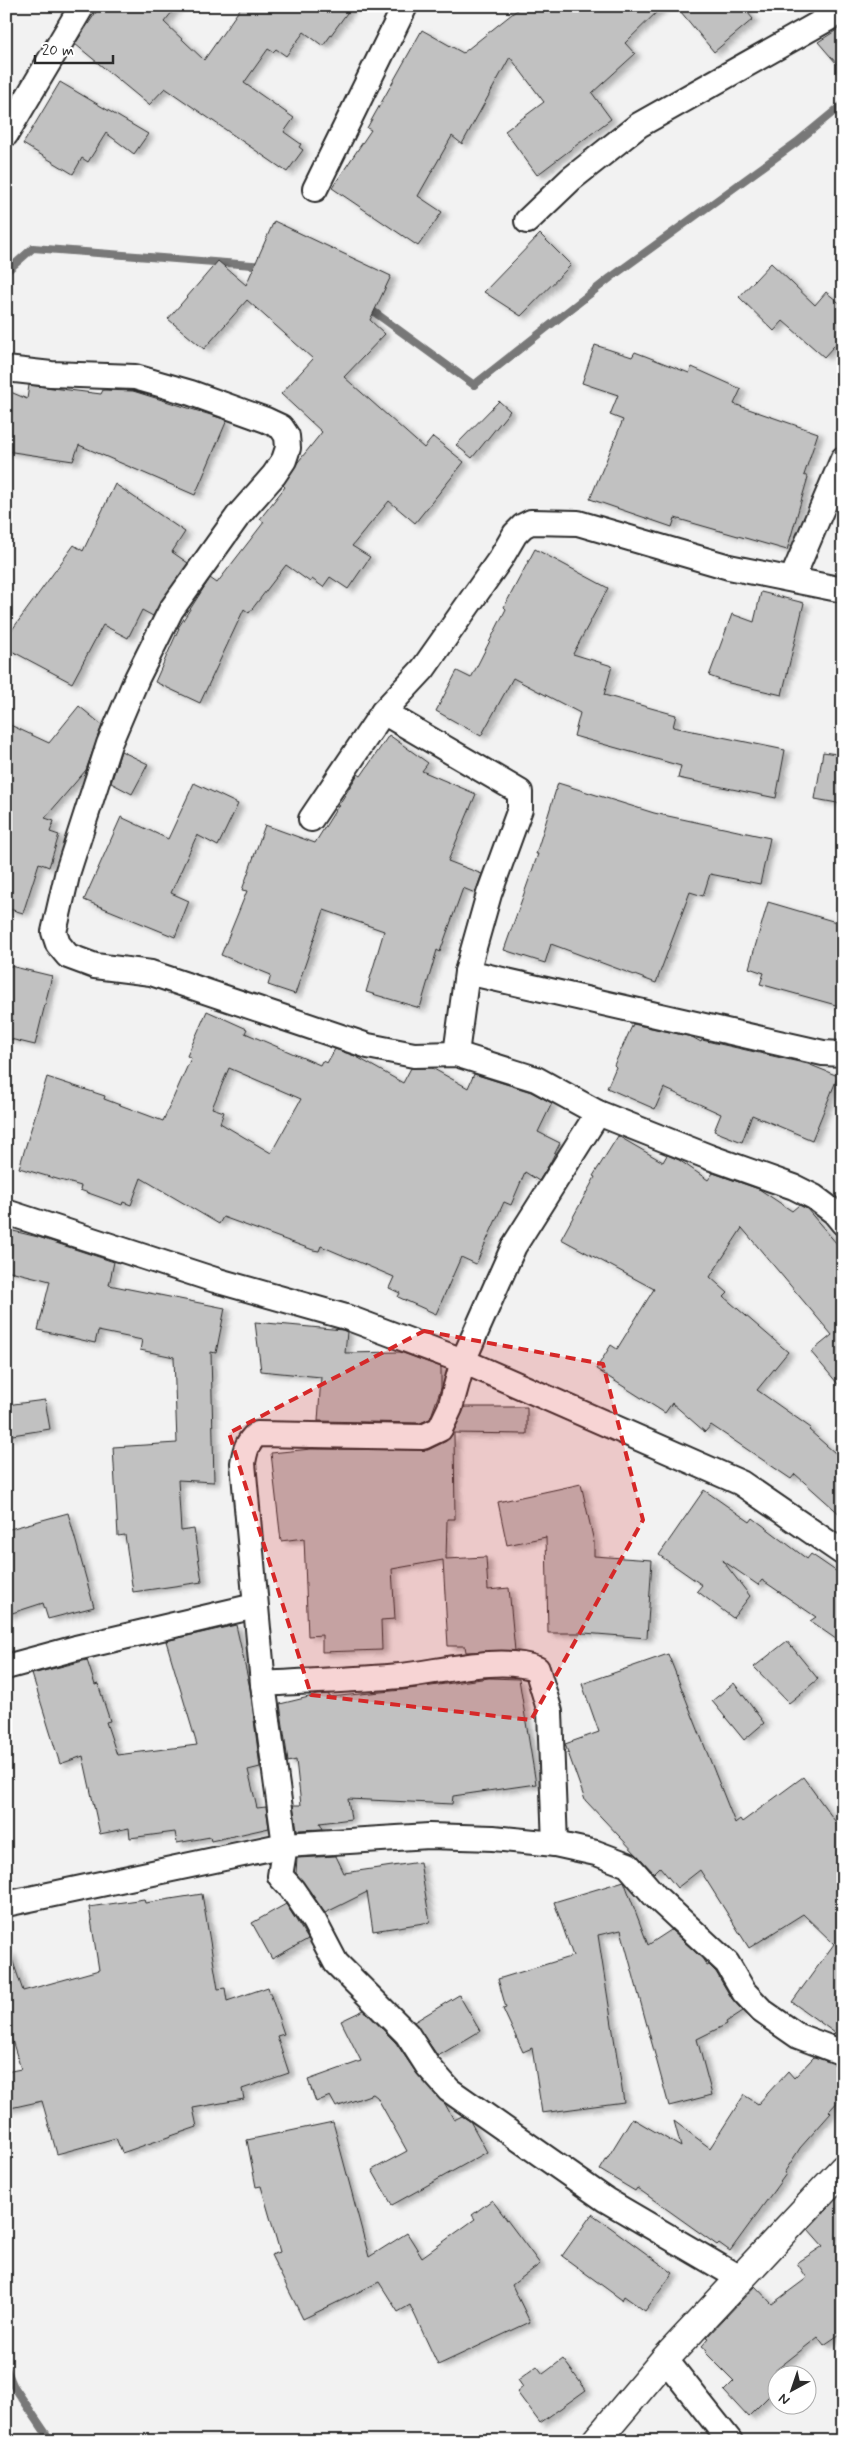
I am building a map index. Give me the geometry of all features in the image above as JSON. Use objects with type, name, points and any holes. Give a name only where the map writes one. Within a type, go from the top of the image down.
[{"type":"street","points":[[6,134],[82,6]]},
{"type":"street","points":[[315,190],[405,6]]},
{"type":"street","points":[[527,221],[571,179],[639,125],[843,10]]},
{"type":"street","points":[[6,369],[51,374],[135,377],[266,420],[281,427],[287,436],[288,448],[284,460],[274,475],[238,516],[171,610],[137,678],[108,744],[68,871],[54,932],[58,944],[68,956],[95,966],[151,973],[368,1046],[414,1055],[456,1054],[536,1079],[598,1113],[709,1157],[794,1187],[814,1197],[834,1212],[843,1222]]},
{"type":"street","points":[[792,579],[843,459]]},
{"type":"street","points":[[311,819],[383,712],[423,669],[501,558],[514,534],[531,522],[578,523],[729,567],[843,590]]},
{"type":"street","points":[[383,712],[520,792],[520,809],[489,894],[467,972],[456,1054]]},
{"type":"street","points":[[467,972],[823,1054],[843,1054]]},
{"type":"street","points":[[598,1113],[514,1246],[464,1360],[444,1424],[440,1430],[423,1436],[257,1434],[250,1439],[246,1448],[243,1463],[255,1606],[285,1845],[280,1876],[292,1888],[314,1921],[336,1963],[407,2034],[427,2065],[448,2090],[606,2200],[741,2279]]},
{"type":"street","points":[[6,1212],[215,1280],[346,1318],[464,1360],[741,1483],[843,1553]]},
{"type":"street","points":[[6,1667],[76,1648],[255,1606]]},
{"type":"street","points":[[264,1684],[400,1676],[498,1663],[523,1664],[537,1669],[550,1712],[555,1844]]},
{"type":"street","points":[[6,1904],[285,1845],[429,1836],[493,1838],[555,1844],[596,1853],[628,1865],[655,1896],[727,1963],[744,1992],[762,2011],[798,2036],[843,2054]]},
{"type":"street","points":[[596,2441],[665,2359],[843,2168]]},
{"type":"street","points":[[665,2359],[730,2441]]},
{"type":"highlighted area","points":[[424,1331],[603,1364],[643,1520],[531,1720],[311,1695],[229,1433]]},
{"type":"building","points":[[100,6],[177,6],[164,22],[204,60],[242,6],[352,6],[323,46],[304,32],[286,56],[276,49],[273,52],[268,49],[244,83],[294,118],[284,132],[301,144],[299,147],[303,150],[287,172],[165,88],[149,105],[75,44]]},
{"type":"building","points":[[522,6],[663,6],[625,43],[635,54],[592,93],[611,119],[537,175],[505,131],[544,102],[510,57],[462,144],[452,136],[418,196],[442,212],[418,246],[332,188],[371,130],[367,128],[422,30],[463,53]]},
{"type":"building","points":[[676,6],[742,6],[753,19],[714,52]]},
{"type":"building","points":[[843,26],[843,71],[818,42]]},
{"type":"building","points":[[60,82],[148,134],[134,154],[106,133],[88,162],[82,158],[73,174],[23,144]]},
{"type":"building","points":[[274,221],[391,276],[370,320],[385,334],[344,377],[424,448],[433,437],[464,462],[415,523],[389,501],[352,546],[370,557],[348,589],[330,577],[323,587],[312,579],[310,582],[286,565],[249,613],[244,609],[200,703],[155,682],[178,628],[210,578],[217,583],[264,522],[260,519],[285,487],[283,485],[298,462],[322,432],[281,394],[313,359],[247,300],[204,349],[168,319],[218,261],[246,285]]},
{"type":"building","points":[[540,234],[571,265],[521,316],[484,292]]},
{"type":"building","points":[[771,263],[815,305],[826,292],[843,306],[843,336],[824,357],[783,321],[774,331],[739,297]]},
{"type":"building","points":[[595,345],[632,357],[635,352],[689,373],[692,367],[741,389],[734,404],[818,433],[804,475],[808,477],[787,550],[675,518],[672,527],[590,499],[623,420],[610,415],[618,395],[582,383]]},
{"type":"building","points":[[29,385],[101,394],[103,390],[133,391],[227,420],[195,495],[79,445],[73,461],[6,451],[6,390],[27,399]]},
{"type":"building","points":[[499,401],[510,411],[472,458],[456,445]]},
{"type":"building","points":[[115,484],[185,532],[172,552],[188,563],[153,616],[142,610],[128,638],[103,625],[72,683],[6,648],[6,638],[74,545],[83,551]]},
{"type":"building","points":[[535,549],[608,588],[573,654],[612,666],[604,695],[676,715],[673,727],[785,750],[776,798],[678,778],[681,766],[574,736],[580,713],[513,678],[481,736],[436,711],[457,671],[471,678],[506,609],[504,607]]},
{"type":"building","points":[[761,592],[804,603],[782,695],[729,683],[709,676],[732,614],[754,622]]},
{"type":"building","points":[[79,706],[102,725],[86,770],[45,818],[54,821],[50,832],[59,835],[49,867],[39,863],[23,913],[6,908],[6,723],[49,743]]},
{"type":"building","points":[[389,735],[428,763],[422,771],[476,794],[448,861],[482,874],[475,893],[463,888],[440,952],[437,950],[420,1008],[366,992],[384,931],[324,910],[295,994],[268,985],[271,975],[221,955],[247,891],[242,890],[265,825],[315,843],[358,774],[361,776]]},
{"type":"building","points":[[121,751],[148,764],[132,794],[111,783]]},
{"type":"building","points":[[823,752],[843,755],[843,804],[815,799]]},
{"type":"building","points":[[194,783],[238,804],[218,846],[197,835],[171,893],[189,901],[175,937],[84,900],[121,817],[168,839]]},
{"type":"building","points":[[558,783],[654,813],[770,838],[760,884],[710,874],[703,896],[690,892],[656,983],[551,944],[545,963],[504,950],[538,854],[536,854]]},
{"type":"building","points":[[768,902],[843,924],[843,1007],[760,984],[764,973],[749,968]]},
{"type":"building","points":[[6,965],[52,976],[35,1045],[6,1038]]},
{"type":"building","points":[[207,1011],[247,1029],[245,1033],[320,1065],[322,1061],[327,1063],[335,1049],[355,1056],[403,1083],[411,1068],[432,1068],[468,1088],[474,1074],[531,1092],[552,1103],[538,1132],[560,1143],[539,1181],[525,1172],[511,1205],[504,1202],[476,1264],[461,1257],[436,1314],[398,1297],[400,1293],[389,1288],[394,1277],[321,1246],[319,1251],[313,1250],[223,1217],[219,1224],[141,1178],[131,1205],[123,1202],[122,1205],[80,1190],[81,1186],[19,1168],[47,1077],[105,1096],[104,1099],[163,1121],[191,1058],[187,1056]],"holes":[[[229,1068],[301,1099],[271,1153],[220,1123],[224,1112],[212,1108]]]},
{"type":"building","points":[[633,1024],[692,1037],[701,1042],[702,1040],[808,1064],[838,1076],[812,1140],[752,1115],[742,1142],[714,1131],[721,1114],[664,1088],[655,1109],[607,1088],[616,1067],[614,1065]]},
{"type":"building","points":[[618,1136],[663,1162],[667,1155],[679,1160],[708,1180],[713,1173],[759,1189],[792,1211],[799,1205],[807,1209],[843,1251],[843,1390],[811,1352],[832,1335],[742,1228],[710,1277],[728,1293],[724,1297],[788,1352],[757,1390],[811,1428],[809,1430],[843,1460],[843,1517],[795,1474],[791,1479],[711,1425],[705,1432],[672,1403],[665,1413],[596,1369],[611,1345],[617,1349],[654,1289],[561,1239],[595,1177],[593,1176]]},
{"type":"building","points":[[9,1230],[38,1237],[114,1262],[109,1285],[225,1308],[216,1353],[211,1352],[214,1482],[178,1480],[181,1531],[194,1529],[202,1582],[133,1592],[125,1535],[118,1536],[113,1447],[177,1443],[174,1357],[140,1350],[142,1340],[98,1331],[95,1343],[38,1330],[50,1281],[6,1270],[6,1241]]},
{"type":"building","points":[[255,1322],[343,1330],[347,1332],[345,1353],[400,1352],[441,1367],[441,1388],[430,1419],[420,1423],[318,1421],[321,1377],[261,1371]]},
{"type":"building","points":[[45,1400],[50,1429],[6,1436],[6,1405]]},
{"type":"building","points":[[465,1407],[527,1407],[527,1434],[454,1433],[455,1519],[447,1519],[446,1559],[486,1557],[488,1590],[509,1588],[515,1651],[466,1652],[465,1646],[448,1646],[443,1560],[392,1569],[395,1619],[381,1620],[382,1650],[322,1652],[322,1635],[308,1636],[304,1538],[281,1541],[271,1453],[311,1449],[428,1450],[446,1441],[452,1435]]},
{"type":"building","points":[[581,1484],[594,1542],[594,1556],[652,1560],[647,1638],[584,1633],[548,1633],[546,1537],[507,1545],[498,1502]]},
{"type":"building","points":[[704,1490],[750,1522],[753,1518],[807,1559],[811,1554],[843,1576],[843,1644],[810,1621],[816,1617],[762,1580],[758,1585],[722,1560],[750,1596],[733,1618],[697,1591],[702,1585],[659,1555]]},
{"type":"building","points":[[68,1513],[94,1607],[48,1619],[43,1603],[6,1615],[6,1530]]},
{"type":"building","points":[[236,1625],[250,1688],[260,1767],[248,1770],[257,1808],[266,1807],[269,1828],[211,1841],[210,1837],[177,1843],[175,1832],[130,1838],[129,1828],[100,1834],[83,1756],[60,1764],[32,1674],[87,1660],[95,1685],[98,1684],[110,1721],[106,1722],[117,1755],[197,1745],[166,1641]]},
{"type":"building","points":[[787,1641],[818,1679],[789,1703],[754,1667]]},
{"type":"building","points":[[668,1654],[735,1823],[740,1819],[742,1822],[803,1777],[843,1832],[843,2038],[833,2035],[835,2033],[792,2002],[834,1944],[803,1914],[749,1948],[700,1870],[677,1888],[660,1867],[654,1873],[585,1800],[565,1744],[599,1732],[582,1684]]},
{"type":"building","points":[[489,1678],[519,1679],[536,1784],[453,1796],[452,1804],[348,1799],[351,1819],[320,1823],[323,1829],[297,1830],[293,1805],[301,1805],[296,1760],[288,1762],[280,1704],[317,1695],[329,1694],[329,1697],[402,1690]]},
{"type":"building","points":[[734,1683],[764,1723],[744,1740],[712,1701]]},
{"type":"building","points":[[336,1856],[344,1873],[420,1862],[430,1922],[373,1931],[367,1892],[325,1913],[296,1873],[297,1858]]},
{"type":"building","points":[[624,1881],[648,1945],[671,1930],[702,1958],[707,1966],[709,1965],[716,1972],[732,1999],[743,2011],[726,2022],[727,2024],[697,2039],[712,2095],[669,2106],[621,1930],[598,1935],[624,2102],[542,2113],[532,2048],[523,2052],[503,2009],[506,2008],[498,1979],[573,1956],[554,1902]]},
{"type":"building","points":[[202,1894],[218,1989],[225,1988],[227,2001],[268,1987],[284,2034],[277,2036],[289,2073],[242,2089],[244,2099],[193,2108],[197,2127],[122,2153],[116,2138],[57,2154],[42,2101],[6,2109],[6,2072],[21,2069],[6,2021],[6,1953],[10,1953],[23,1991],[99,1970],[89,1907],[144,1899],[145,1903]]},
{"type":"building","points":[[286,1904],[308,1939],[272,1959],[252,1923]]},
{"type":"building","points":[[459,1995],[480,2031],[438,2056],[414,2022]]},
{"type":"building","points":[[364,2010],[396,2043],[417,2074],[445,2104],[454,2120],[462,2116],[470,2121],[487,2152],[392,2205],[372,2170],[407,2151],[377,2097],[373,2094],[336,2107],[330,2096],[316,2102],[308,2080],[361,2061],[341,2021]]},
{"type":"building","points":[[814,2057],[843,2066],[843,2096],[829,2111],[831,2113],[800,2148],[784,2173],[786,2174],[730,2251],[719,2243],[717,2245],[637,2188],[635,2191],[600,2170],[632,2118],[681,2147],[674,2121],[710,2148],[744,2095],[758,2104],[788,2071],[794,2078]]},
{"type":"building","points":[[333,2122],[369,2257],[407,2233],[422,2257],[475,2219],[472,2215],[492,2200],[540,2264],[512,2285],[530,2322],[438,2365],[410,2305],[398,2312],[379,2282],[303,2319],[271,2255],[280,2252],[261,2186],[256,2187],[247,2140]]},
{"type":"building","points":[[843,2192],[843,2332],[824,2345],[818,2337],[784,2364],[766,2364],[766,2399],[748,2417],[724,2391],[734,2381],[705,2352],[707,2350],[702,2346],[709,2338],[707,2337],[755,2286],[772,2304],[807,2278],[797,2263],[823,2246],[808,2229]]},
{"type":"building","points":[[592,2214],[673,2273],[645,2311],[624,2296],[622,2300],[562,2256]]},
{"type":"building","points":[[563,2359],[586,2390],[540,2423],[517,2392],[523,2387],[518,2380],[537,2366],[543,2374]]},
{"type":"waterway","points":[[366,306],[474,385],[610,278],[797,142],[843,104]]},
{"type":"waterway","points":[[6,272],[33,248],[265,266]]},
{"type":"waterway","points":[[6,2368],[13,2385],[51,2441]]}]
